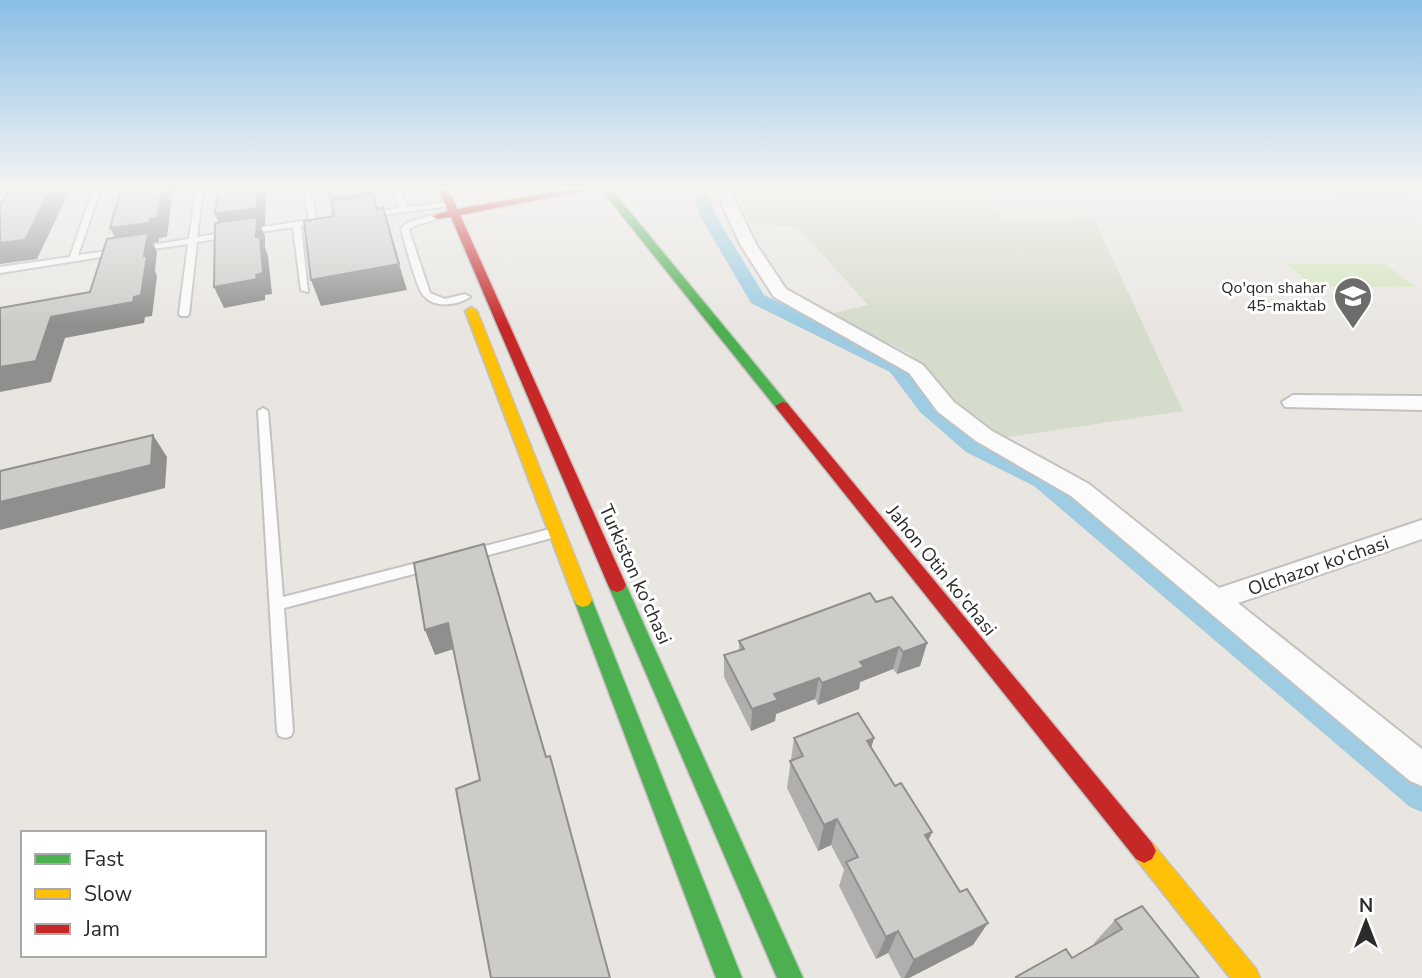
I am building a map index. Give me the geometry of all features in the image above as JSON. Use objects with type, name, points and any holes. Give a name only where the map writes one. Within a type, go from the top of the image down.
[{"type":"main road","name":"Turkiston ko'chasi","points":[[464,234],[790,978]]},
{"type":"main road","name":"Jahon Otin ko'chasi","points":[[642,234],[1247,978]]},
{"type":"main road","points":[[463,291],[729,978]]},
{"type":"street","points":[[743,234],[780,293],[916,369],[946,407],[984,436],[1080,490],[1422,770]]},
{"type":"street","points":[[1293,401],[1419,406]]},
{"type":"street","name":"Olchazor ko'chasi","points":[[1215,600],[1422,529]]},
{"type":"lane","points":[[73,259],[82,234]]},
{"type":"lane","points":[[184,314],[194,234]]},
{"type":"lane","points":[[0,270],[237,234]]},
{"type":"lane","points":[[298,234],[305,290]]},
{"type":"lane","points":[[406,234],[426,294],[434,301],[449,303],[463,291]]},
{"type":"lane","points":[[263,411],[285,731]]},
{"type":"lane","points":[[276,604],[556,533]]},
{"type":"green space","points":[[804,234],[1101,234],[1183,411],[1002,438],[949,400],[910,354],[830,314],[868,305]]},
{"type":"green space","points":[[1287,264],[1385,264],[1415,287],[1312,286]]},
{"type":"building","points":[[0,234],[28,234],[25,240],[0,243]]},
{"type":"building","points":[[148,234],[141,295],[134,297],[133,302],[51,317],[36,361],[0,367],[0,308],[90,292],[107,239]]},
{"type":"building","points":[[215,234],[256,234],[256,237],[260,237],[263,273],[256,275],[257,279],[214,287]]},
{"type":"building","points":[[305,234],[390,234],[399,264],[311,280]]},
{"type":"building","points":[[153,435],[151,465],[0,502],[0,471]]},
{"type":"building","points":[[484,544],[546,757],[550,756],[610,978],[491,978],[456,789],[480,780],[448,623],[425,630],[414,563]]},
{"type":"building","points":[[870,593],[876,602],[892,597],[927,643],[903,652],[899,647],[860,662],[864,667],[822,683],[819,678],[774,694],[778,700],[752,709],[724,655],[744,649],[739,641]]},
{"type":"building","points":[[858,713],[874,738],[867,741],[895,786],[901,783],[932,832],[925,835],[960,892],[967,889],[988,923],[914,960],[898,931],[886,937],[846,862],[858,857],[837,819],[824,825],[790,761],[803,756],[794,738]]},
{"type":"building","points":[[1142,906],[1199,978],[1016,977],[1066,949],[1072,958],[1122,929],[1115,920]]},
{"type":"waterway","points":[[718,234],[757,299],[897,368],[928,407],[974,447],[1043,480],[1422,795]]},
{"type":"traffic: fast","points":[[642,234],[782,406]]},
{"type":"traffic: fast","points":[[617,585],[790,978]]},
{"type":"traffic: fast","points":[[583,600],[729,978]]},
{"type":"traffic: slow","points":[[471,311],[583,600]]},
{"type":"traffic: slow","points":[[1144,851],[1247,978]]},
{"type":"traffic: jam","points":[[463,234],[617,585]]},
{"type":"traffic: jam","points":[[782,406],[1144,851]]},
{"type":"place","name":"Qo'qon shahar 45-maktab","points":[[1353,330]]}]
